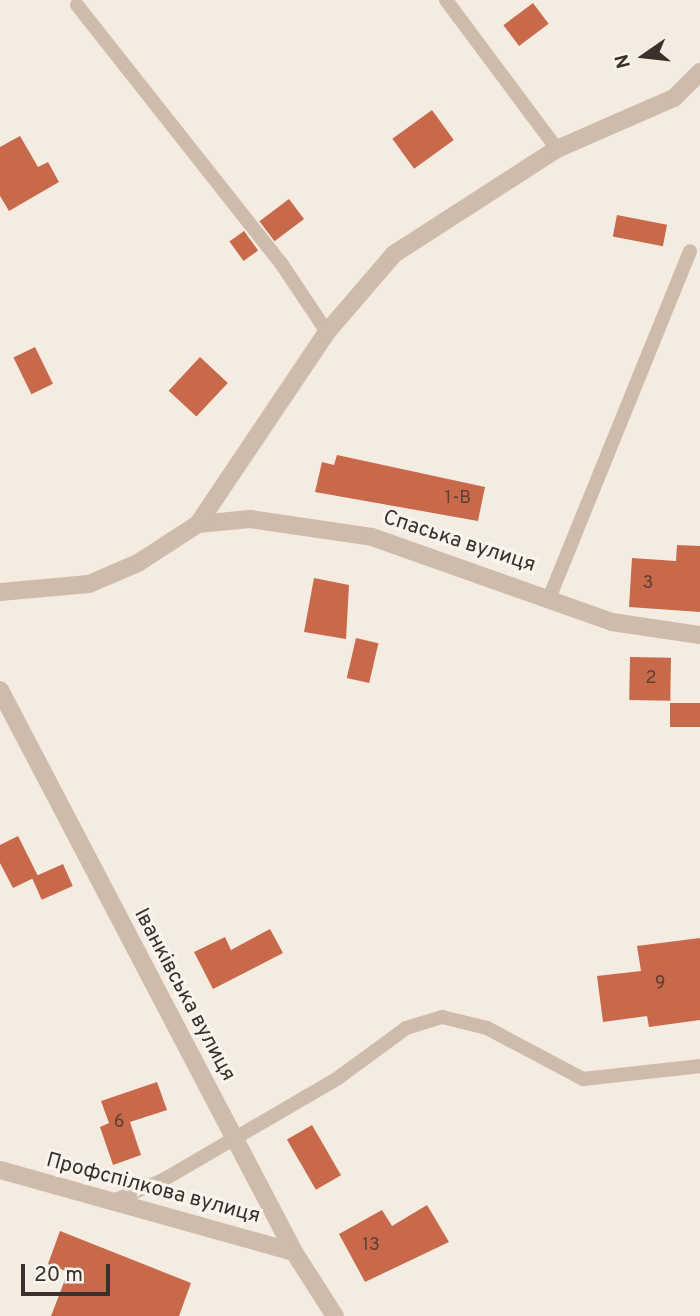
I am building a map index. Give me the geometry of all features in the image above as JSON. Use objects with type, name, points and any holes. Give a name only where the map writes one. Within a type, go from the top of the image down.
[{"type":"street","points":[[0,592],[89,584],[138,563],[198,524],[327,332],[394,254],[557,149],[674,98],[700,72]]},
{"type":"street","name":"Спаська вулиця","points":[[198,524],[250,519],[372,537],[550,596],[612,622],[700,635]]},
{"type":"street","name":"Іванківська вулиця","points":[[0,690],[293,1252],[335,1316]]},
{"type":"street","name":"Профспілкова вулиця","points":[[0,1170],[293,1252]]},
{"type":"lane","points":[[446,0],[557,149]]},
{"type":"lane","points":[[77,5],[281,263],[327,332]]},
{"type":"lane","points":[[550,596],[690,251]]},
{"type":"lane","points":[[111,1202],[163,1180],[233,1136],[338,1078],[406,1028],[442,1017],[487,1028],[583,1079],[700,1066]]},
{"type":"building","points":[[533,3],[549,24],[519,46],[503,25]]},
{"type":"building","points":[[432,110],[454,140],[414,169],[392,139]]},
{"type":"building","points":[[20,136],[38,167],[48,162],[59,182],[9,211],[0,196],[0,147]]},
{"type":"building","points":[[289,199],[304,219],[274,241],[259,221]]},
{"type":"building","points":[[617,215],[667,225],[663,246],[613,237]]},
{"type":"building","points":[[244,231],[258,250],[244,261],[229,242]]},
{"type":"building","points":[[35,347],[53,384],[31,394],[13,358]]},
{"type":"building","points":[[200,357],[228,383],[196,417],[169,391]]},
{"type":"building","points":[[337,455],[485,487],[478,521],[315,492],[322,462],[334,465]]},
{"type":"building","points":[[677,545],[700,546],[700,612],[629,607],[632,558],[676,561]]},
{"type":"building","points":[[314,578],[349,585],[346,639],[304,632]]},
{"type":"building","points":[[356,638],[378,643],[369,683],[347,678]]},
{"type":"building","points":[[630,657],[671,658],[670,701],[629,700]]},
{"type":"building","points":[[670,703],[700,703],[700,727],[670,727]]},
{"type":"building","points":[[18,836],[38,876],[13,888],[0,863],[0,845]]},
{"type":"building","points":[[63,864],[73,886],[42,900],[32,878]]},
{"type":"building","points":[[270,929],[283,953],[213,989],[194,952],[225,937],[231,950]]},
{"type":"building","points":[[700,938],[700,1020],[649,1027],[647,1016],[603,1022],[597,976],[641,971],[637,946]]},
{"type":"building","points":[[157,1082],[167,1110],[130,1122],[141,1155],[113,1165],[100,1127],[109,1123],[101,1101]]},
{"type":"building","points":[[312,1125],[341,1175],[316,1190],[287,1140]]},
{"type":"building","points":[[427,1205],[449,1242],[365,1282],[339,1234],[382,1210],[392,1226]]},
{"type":"building","points":[[60,1231],[191,1283],[179,1316],[51,1316],[68,1272],[48,1264]]}]
